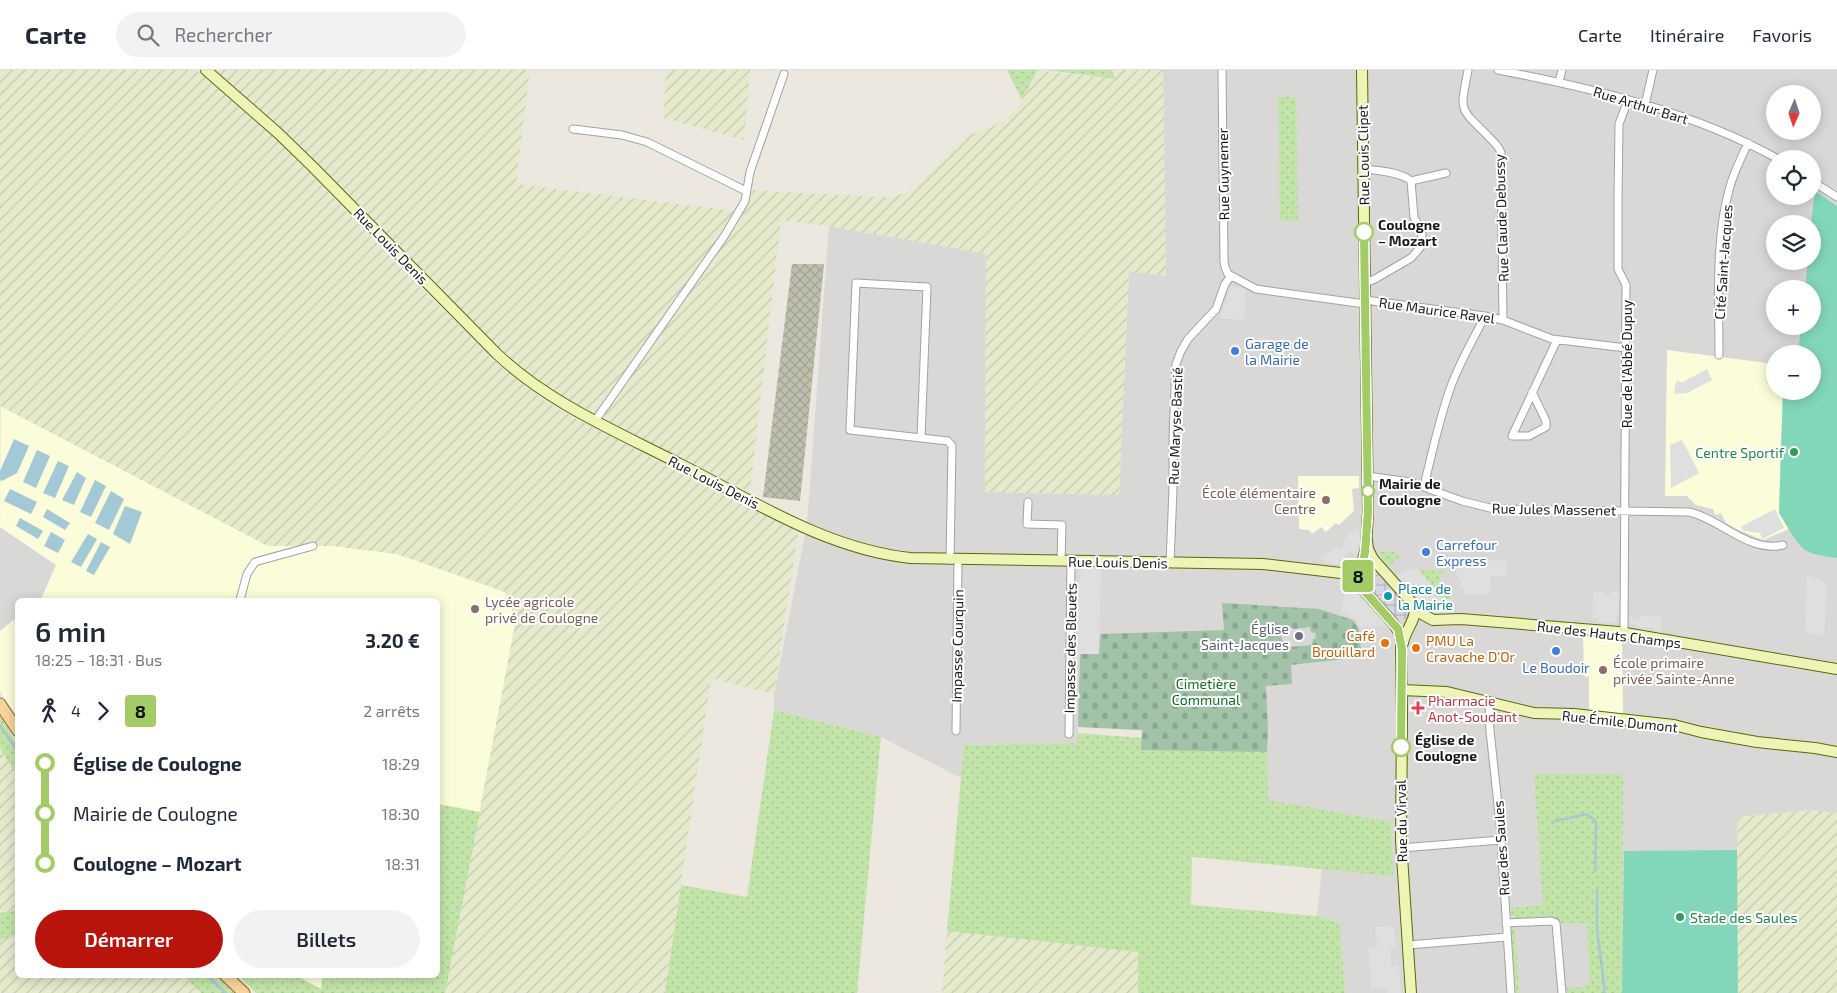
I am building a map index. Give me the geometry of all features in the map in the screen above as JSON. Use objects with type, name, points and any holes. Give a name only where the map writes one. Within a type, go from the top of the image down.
[{"type":"main road","points":[[0,704],[15,726]]},
{"type":"main road","points":[[228,978],[244,993]]},
{"type":"street","name":"Rue Louis Denis","points":[[206,70],[307,161],[510,367],[543,392],[824,536],[856,547],[910,558],[1269,564],[1360,572]]},
{"type":"street","name":"Rue Guynemer","points":[[1222,70],[1224,261],[1226,271],[1231,276]]},
{"type":"street","name":"Rue Louis Clipet","points":[[1360,572],[1367,540],[1362,70]]},
{"type":"street","name":"Rue Claude Debussy","points":[[1468,70],[1462,100],[1463,108],[1467,115],[1498,146],[1501,153],[1503,320]]},
{"type":"street","name":"Rue Arthur Bart","points":[[1498,70],[1560,82],[1628,100],[1717,130],[1766,153]]},
{"type":"street","points":[[1560,82],[1562,70]]},
{"type":"street","points":[[1646,106],[1653,70]]},
{"type":"street","points":[[595,420],[725,235],[743,206],[750,172],[784,74]]},
{"type":"street","name":"Rue de l'Abbé Dupuy","points":[[1624,633],[1626,284],[1618,269],[1618,201],[1620,124],[1628,100]]},
{"type":"street","points":[[573,129],[622,135],[647,142],[746,192]]},
{"type":"street","name":"Cité Saint-Jacques","points":[[1719,355],[1720,283],[1724,219],[1730,188],[1748,143]]},
{"type":"street","points":[[1363,169],[1406,177],[1411,181],[1414,217],[1422,234],[1420,248],[1410,258],[1375,279],[1364,283]]},
{"type":"street","points":[[1411,181],[1446,173]]},
{"type":"street","points":[[1821,187],[1837,197]]},
{"type":"street","name":"Rue Maurice Ravel","points":[[1231,276],[1262,290],[1485,316],[1503,320],[1557,340],[1626,348]]},
{"type":"street","name":"Rue Maryse Bastié","points":[[1170,563],[1176,364],[1181,350],[1188,339],[1216,310],[1225,284],[1231,276]]},
{"type":"street","points":[[856,283],[927,287],[921,437],[850,430],[856,283]]},
{"type":"street","points":[[1424,486],[1437,431],[1450,390],[1464,356],[1485,316]]},
{"type":"street","points":[[1532,392],[1546,421],[1546,427],[1529,436],[1512,436],[1532,392],[1557,340]]},
{"type":"street","name":"Impasse Courquin","points":[[921,437],[948,441],[952,446],[956,731]]},
{"type":"street","name":"Rue Jules Massenet","points":[[1367,476],[1393,478],[1424,486],[1457,500],[1494,509],[1689,512],[1705,516],[1757,544],[1771,547],[1782,545]]},
{"type":"street","name":"Impasse des Bleuets","points":[[1028,502],[1027,524],[1062,525],[1066,561],[1069,734]]},
{"type":"street","name":"Rue Louis Clipet","points":[[1367,540],[1370,553],[1379,566]]},
{"type":"street","points":[[241,598],[248,574],[255,562],[314,546]]},
{"type":"street","points":[[1370,564],[1379,566],[1414,605],[1415,615],[1412,621],[1402,625],[1393,623],[1360,586],[1360,572],[1370,564]]},
{"type":"street","name":"Rue des Hauts Champs","points":[[1414,605],[1425,616],[1437,620],[1461,619],[1624,633],[1837,669]]},
{"type":"street","name":"Rue du Virval","points":[[1402,649],[1405,634],[1412,621]]},
{"type":"street","name":"Rue du Virval","points":[[1393,623],[1399,632],[1402,649],[1401,848],[1412,993]]},
{"type":"street","name":"Rue Émile Dumont","points":[[1402,690],[1448,692],[1534,713],[1574,714],[1674,725],[1757,742],[1837,752]]},
{"type":"street","name":"Rue des Saules","points":[[1489,702],[1501,840],[1511,993]]},
{"type":"street","points":[[1401,848],[1501,840]]},
{"type":"street","points":[[1506,923],[1556,922],[1562,993]]},
{"type":"street","points":[[1408,945],[1507,937]]},
{"type":"shaded area","points":[[0,70],[197,70],[283,145],[402,269],[498,364],[545,401],[580,421],[798,532],[774,694],[711,678],[665,993],[445,993],[516,619],[505,592],[397,554],[333,546],[268,546],[0,406]]},
{"type":"shaded area","points":[[214,70],[530,70],[516,184],[736,211],[727,227],[598,410],[593,413],[539,383],[513,362],[310,156]]},
{"type":"shaded area","points":[[666,70],[750,70],[744,140],[663,118]]},
{"type":"shaded area","points":[[1037,70],[1115,79],[1111,70],[1163,70],[1166,276],[1129,271],[1119,495],[985,492],[986,254],[829,226],[781,220],[750,492],[607,421],[605,415],[609,405],[741,218],[753,190],[875,197],[890,197],[906,193],[918,185],[962,138],[998,124],[1012,115]]},
{"type":"shaded area","points":[[1163,70],[1837,70],[1837,813],[1812,810],[1738,817],[1736,908],[1738,993],[1345,993],[1340,923],[1317,916],[1322,868],[1392,875],[1268,800],[1142,738],[1142,730],[1078,727],[1078,743],[965,745],[961,778],[881,737],[774,710],[774,694],[807,524],[829,226],[986,253],[985,492],[1119,495],[1129,271],[1166,276]]},
{"type":"shaded area","points":[[792,264],[824,264],[800,501],[763,497]]},
{"type":"shaded area","points":[[1231,286],[1246,289],[1244,320],[1220,318]]},
{"type":"shaded area","points":[[1667,350],[1766,363],[1766,400],[1783,400],[1779,513],[1789,529],[1763,540],[1734,528],[1726,523],[1721,513],[1715,515],[1713,509],[1696,505],[1687,496],[1665,496]]},
{"type":"shaded area","points":[[1707,369],[1712,380],[1687,393],[1674,394],[1676,381],[1683,382]]},
{"type":"shaded area","name":"Lycée agricole privé de Coulogne","points":[[1,406],[268,546],[333,546],[397,554],[505,592],[516,619],[480,812],[440,804],[440,598],[41,598],[56,565],[0,527]]},
{"type":"shaded area","points":[[1682,440],[1699,473],[1671,488],[1670,445]]},
{"type":"shaded area","name":"École élémentaire Centre","points":[[1298,476],[1359,476],[1359,488],[1352,489],[1354,511],[1339,525],[1336,523],[1326,532],[1321,527],[1312,534],[1309,530],[1299,529]]},
{"type":"shaded area","points":[[1775,509],[1784,528],[1762,539],[1760,533],[1744,531],[1741,527]]},
{"type":"shaded area","points":[[0,527],[56,565],[42,597],[15,598],[15,619],[0,631]]},
{"type":"shaded area","points":[[1357,528],[1360,532],[1360,543],[1356,547],[1359,551],[1355,555],[1351,551],[1346,555],[1350,560],[1343,566],[1339,562],[1337,564],[1326,563],[1321,559],[1336,547],[1340,550],[1345,545],[1342,541]]},
{"type":"shaded area","points":[[1506,560],[1506,577],[1492,576],[1491,574],[1490,594],[1464,594],[1464,588],[1460,588],[1460,581],[1456,573],[1456,562]]},
{"type":"shaded area","points":[[1087,567],[1101,567],[1099,654],[1078,654],[1079,574],[1081,570]]},
{"type":"shaded area","name":"Place de la Mairie","points":[[1371,568],[1376,568],[1411,608],[1406,619],[1397,620],[1366,589],[1361,580],[1363,573]]},
{"type":"shaded area","points":[[1406,569],[1418,569],[1438,592],[1434,596],[1449,599],[1451,596],[1453,613],[1438,613],[1426,607],[1397,576]]},
{"type":"shaded area","points":[[1807,576],[1814,577],[1827,584],[1824,636],[1805,632]]},
{"type":"shaded area","points":[[1346,581],[1354,585],[1387,622],[1382,626],[1360,627],[1356,619],[1341,612]]},
{"type":"shaded area","points":[[1604,591],[1604,594],[1611,594],[1611,591],[1621,591],[1620,615],[1617,615],[1615,623],[1598,622],[1598,618],[1592,618],[1593,592]]},
{"type":"shaded area","points":[[1629,616],[1639,621],[1640,616],[1662,617],[1661,628],[1664,635],[1656,635],[1653,627],[1640,627],[1633,624],[1629,626]]},
{"type":"shaded area","points":[[15,619],[15,714],[0,691],[0,631]]},
{"type":"shaded area","name":"École primaire privée Sainte-Anne","points":[[1583,636],[1622,639],[1623,716],[1589,713],[1589,677],[1584,676]]},
{"type":"shaded area","points":[[0,748],[15,770],[15,910],[0,913]]},
{"type":"shaded area","points":[[1812,810],[1837,813],[1837,993],[1738,993],[1736,908],[1738,817]]},
{"type":"shaded area","points":[[1394,926],[1396,949],[1391,950],[1391,966],[1399,966],[1401,993],[1387,993],[1387,988],[1371,989],[1369,948],[1377,947],[1375,927]]},
{"type":"shaded area","points":[[947,931],[1138,952],[1138,993],[942,993]]},
{"type":"shaded area","points":[[15,936],[15,978],[186,978],[201,993],[0,993],[0,940]]},
{"type":"shaded area","points":[[301,978],[323,978],[321,989]]},
{"type":"green space","points":[[1007,70],[1037,70],[1022,100]]},
{"type":"green space","points":[[1047,70],[1111,70],[1116,79]]},
{"type":"green space","points":[[1278,97],[1296,97],[1298,221],[1280,221]]},
{"type":"green space","points":[[1821,195],[1837,206],[1837,558],[1808,552],[1801,547],[1779,513],[1783,400],[1821,400],[1821,345],[1799,345],[1800,335],[1821,335],[1821,280],[1806,280],[1807,270],[1821,270],[1821,215],[1812,215],[1813,205],[1821,205]]},
{"type":"green space","points":[[1379,552],[1395,552],[1395,554],[1400,554],[1399,558],[1394,559],[1393,563],[1389,566],[1379,555]]},
{"type":"green space","points":[[1418,569],[1444,570],[1439,575],[1445,595],[1451,594],[1449,599],[1434,596],[1438,592]]},
{"type":"green space","name":"Cimetière Communal","points":[[1222,603],[1319,609],[1353,620],[1359,630],[1362,657],[1291,665],[1292,684],[1266,686],[1267,752],[1141,750],[1142,730],[1078,727],[1080,654],[1099,654],[1100,634],[1224,630]],"holes":[[[1310,627],[1311,632],[1316,632],[1315,637],[1317,638],[1313,639],[1312,645],[1289,647],[1282,640],[1280,629]]]},
{"type":"green space","points":[[774,710],[881,737],[857,993],[665,993],[681,885],[747,897]]},
{"type":"green space","points":[[0,716],[15,741],[15,772],[0,748]]},
{"type":"green space","points":[[1111,729],[1268,729],[1268,800],[1391,822],[1393,876],[1192,857],[1191,905],[1317,916],[1340,923],[1345,993],[1138,993],[1138,952],[947,931],[964,745],[1077,743],[1078,733],[1142,738],[1142,730]]},
{"type":"green space","points":[[1534,774],[1623,774],[1622,993],[1565,993],[1565,988],[1585,987],[1585,985],[1590,984],[1587,923],[1560,923],[1555,918],[1517,919],[1511,913],[1511,908],[1543,905]]},
{"type":"green space","points":[[440,804],[480,812],[445,993],[256,993],[241,978],[301,978],[321,989],[323,978],[440,978]]},
{"type":"green space","name":"Stade des Saules","points":[[1737,850],[1738,993],[1622,993],[1624,851]]},
{"type":"green space","points":[[15,910],[15,936],[0,940],[0,913]]},
{"type":"green space","points":[[1515,926],[1519,993],[1514,993],[1511,932]]},
{"type":"green space","points":[[186,978],[218,978],[234,993],[201,993]]},
{"type":"water","points":[[14,439],[29,446],[17,473],[2,481],[0,480],[0,471]]},
{"type":"water","points":[[37,450],[50,456],[36,488],[23,482]]},
{"type":"water","points":[[58,461],[69,466],[55,498],[43,493]]},
{"type":"water","points":[[77,472],[86,478],[74,505],[62,500]]},
{"type":"water","points":[[95,480],[106,486],[91,517],[80,512]]},
{"type":"water","points":[[10,489],[37,502],[31,514],[4,501]]},
{"type":"water","points":[[111,491],[124,499],[109,530],[95,523]]},
{"type":"water","points":[[125,506],[142,512],[130,544],[113,534]]},
{"type":"water","points":[[47,509],[70,523],[65,530],[43,517]]},
{"type":"water","points":[[20,518],[43,531],[38,539],[16,526]]},
{"type":"water","points":[[51,532],[65,540],[58,553],[44,546]]},
{"type":"water","points":[[88,534],[97,539],[81,567],[71,562]]},
{"type":"water","points":[[101,542],[110,547],[94,575],[86,571]]},
{"type":"waterway","points":[[0,725],[15,748]]},
{"type":"waterway","points":[[1555,821],[1587,814],[1596,822],[1595,871]]},
{"type":"waterway","points":[[1597,890],[1597,929],[1605,993]]},
{"type":"waterway","points":[[209,978],[226,993]]},
{"type":"bus line","name":"8","points":[[1364,232],[1368,512],[1366,547],[1362,569],[1358,573],[1358,580],[1360,586],[1398,629],[1401,637],[1401,747]]},
{"type":"place","name":"Coulogne – Mozart","points":[[1364,232]]},
{"type":"place","name":"Garage de la Mairie","points":[[1235,351]]},
{"type":"place","name":"Centre Sportif","points":[[1794,452]]},
{"type":"place","name":"Mairie de Coulogne","points":[[1368,491]]},
{"type":"place","name":"École élémentaire Centre","points":[[1326,500]]},
{"type":"place","name":"Carrefour Express","points":[[1426,552]]},
{"type":"place","name":"Place de la Mairie","points":[[1388,596]]},
{"type":"place","name":"Lycée agricole privé de Coulogne","points":[[475,609]]},
{"type":"place","name":"Église Saint-Jacques","points":[[1299,636]]},
{"type":"place","name":"Café Brouillard","points":[[1385,643]]},
{"type":"place","name":"PMU La Cravache D'Or","points":[[1416,648]]},
{"type":"place","name":"Le Boudoir","points":[[1556,651]]},
{"type":"place","name":"École primaire privée Sainte-Anne","points":[[1603,670]]},
{"type":"place","name":"Pharmacie Anot-Soudant","points":[[1418,708]]},
{"type":"place","name":"Église de Coulogne","points":[[1401,747]]},
{"type":"place","name":"Stade des Saules","points":[[1680,917]]}]
